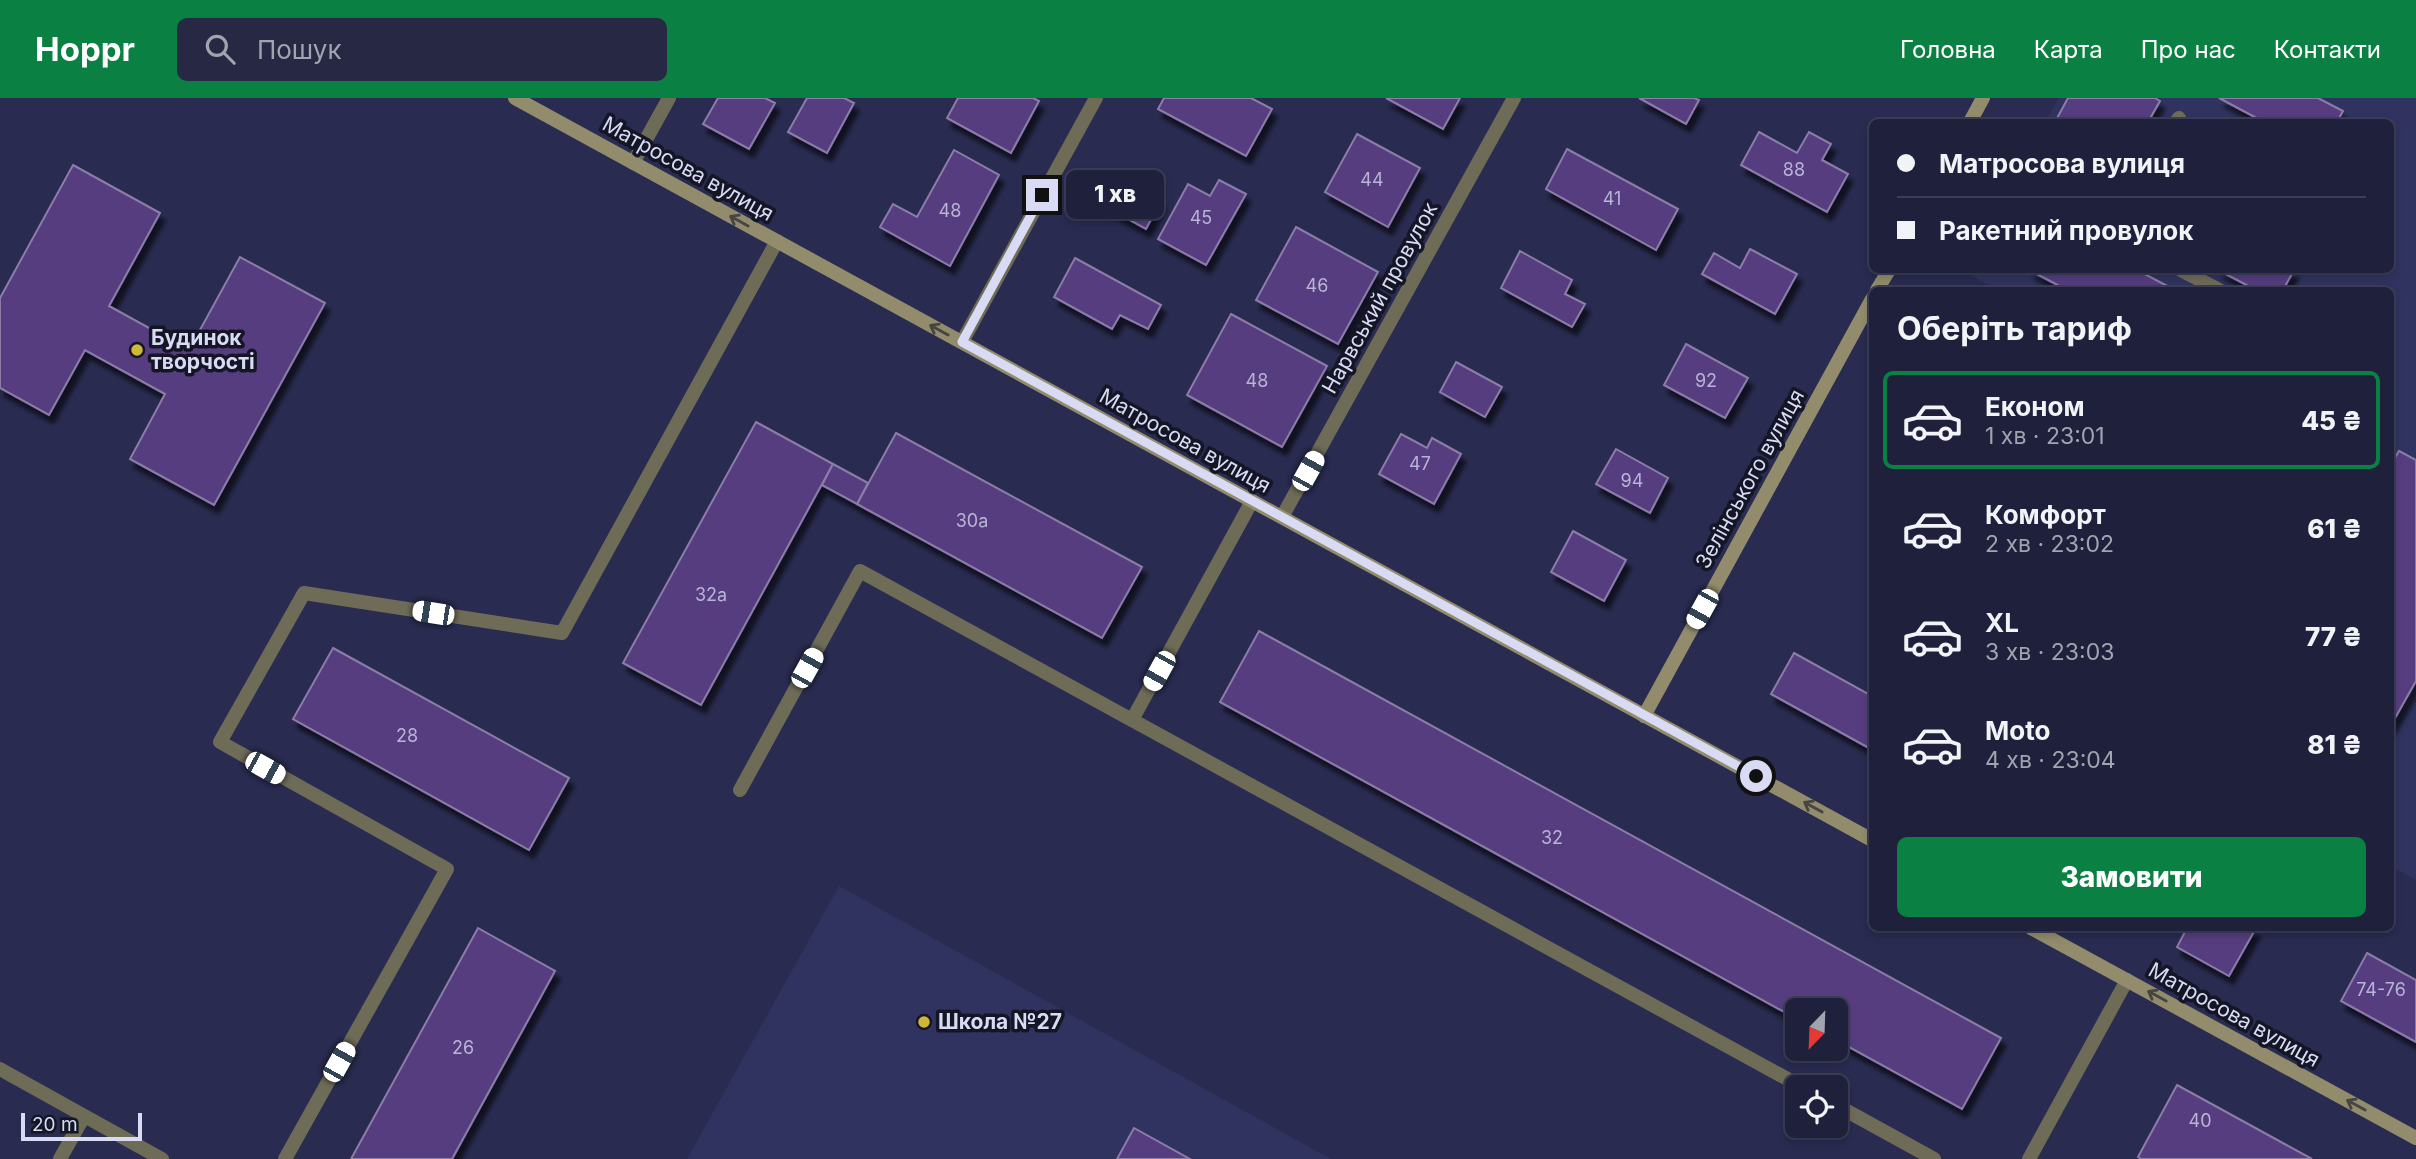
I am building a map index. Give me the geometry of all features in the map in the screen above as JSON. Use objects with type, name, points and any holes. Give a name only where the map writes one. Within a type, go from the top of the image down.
[{"type":"street","name":"Матросова вулиця","points":[[515,98],[1869,838]]},
{"type":"street","points":[[633,163],[668,98]]},
{"type":"street","points":[[962,342],[1096,98]]},
{"type":"street","name":"Нарвський провулок","points":[[1282,517],[1514,98]]},
{"type":"street","points":[[1971,119],[1983,98]]},
{"type":"street","points":[[285,1159],[447,869],[220,743],[304,593],[562,633],[777,242]]},
{"type":"street","points":[[2187,273],[2213,287]]},
{"type":"street","name":"Зелінського вулиця","points":[[1644,716],[1869,304]]},
{"type":"street","points":[[1132,720],[1252,501]]},
{"type":"street","points":[[740,790],[860,571],[1785,1078]]},
{"type":"street","name":"Матросова вулиця","points":[[2037,931],[2416,1138]]},
{"type":"street","points":[[2029,1159],[2127,980]]},
{"type":"street","points":[[0,1069],[162,1159]]},
{"type":"street","points":[[1848,1112],[1934,1159]]},
{"type":"street","points":[[60,1159],[84,1116]]},
{"type":"shaded area","points":[[2059,98],[2416,98],[2416,880],[2394,868],[2394,287],[1992,287],[1967,273],[2394,273],[2394,119],[2047,119]]},
{"type":"shaded area","name":"Школа №27","points":[[839,886],[1331,1159],[687,1159]]},
{"type":"building","points":[[718,98],[765,98],[775,103],[749,149],[703,124]]},
{"type":"building","points":[[807,98],[844,98],[854,103],[827,153],[788,132]]},
{"type":"building","points":[[958,98],[1033,98],[1039,101],[1011,153],[947,118]]},
{"type":"building","points":[[1164,98],[1251,98],[1272,109],[1246,156],[1158,109]]},
{"type":"building","points":[[1386,98],[1460,98],[1443,129]]},
{"type":"building","points":[[1639,98],[1694,98],[1699,100],[1686,124]]},
{"type":"building","points":[[2068,98],[2155,98],[2160,101],[2150,119],[2057,119]]},
{"type":"building","points":[[2219,98],[2318,98],[2343,111],[2339,119],[2258,119]]},
{"type":"building","points":[[1759,132],[1797,153],[1809,132],[1831,144],[1822,160],[1848,174],[1827,212],[1741,165]]},
{"type":"building","points":[[1357,134],[1420,168],[1388,227],[1325,192]]},
{"type":"building","points":[[1567,149],[1678,209],[1656,250],[1546,189]]},
{"type":"building","points":[[954,150],[999,175],[950,266],[880,227],[893,204],[917,217]]},
{"type":"building","points":[[73,165],[160,213],[109,306],[189,350],[240,257],[325,303],[214,505],[130,459],[165,394],[85,350],[49,415],[0,388],[0,298]]},
{"type":"building","points":[[1108,172],[1161,201],[1146,229],[1093,200]]},
{"type":"building","points":[[1219,180],[1246,194],[1206,265],[1158,239],[1188,184],[1210,196]]},
{"type":"building","points":[[1296,227],[1378,272],[1338,344],[1256,300]]},
{"type":"building","points":[[1750,249],[1797,274],[1775,314],[1702,274],[1714,253],[1740,268]]},
{"type":"building","points":[[1520,251],[1572,280],[1565,294],[1585,304],[1572,327],[1501,288]]},
{"type":"building","points":[[1075,258],[1161,305],[1148,329],[1120,315],[1112,329],[1054,297]]},
{"type":"building","points":[[2035,273],[2143,273],[2169,287],[2061,287]]},
{"type":"building","points":[[2224,273],[2292,273],[2285,287],[2250,287]]},
{"type":"building","points":[[1231,314],[1327,366],[1282,447],[1187,395]]},
{"type":"building","points":[[1686,344],[1748,378],[1725,418],[1664,385]]},
{"type":"building","points":[[1456,362],[1502,387],[1485,417],[1440,392]]},
{"type":"building","points":[[756,422],[833,464],[701,705],[623,663]]},
{"type":"building","points":[[896,433],[1142,567],[1102,638],[857,504]]},
{"type":"building","points":[[1401,434],[1427,448],[1432,438],[1461,454],[1434,504],[1379,474]]},
{"type":"building","points":[[1616,449],[1668,478],[1650,513],[1596,484]]},
{"type":"building","points":[[2399,451],[2416,460],[2416,681],[2394,720],[2394,459]]},
{"type":"building","points":[[833,464],[868,483],[857,504],[822,485]]},
{"type":"building","points":[[1573,531],[1626,560],[1604,601],[1551,572]]},
{"type":"building","points":[[1259,631],[2001,1038],[1962,1109],[1848,1047],[1848,998],[1785,998],[1785,1012],[1220,702]]},
{"type":"building","points":[[333,648],[569,778],[529,850],[293,719]]},
{"type":"building","points":[[1794,653],[1869,694],[1869,748],[1771,694]]},
{"type":"building","points":[[478,928],[555,971],[452,1159],[351,1159]]},
{"type":"building","points":[[2185,931],[2254,931],[2229,976],[2177,947]]},
{"type":"building","points":[[2367,953],[2416,980],[2416,1042],[2341,1001]]},
{"type":"building","points":[[2177,1085],[2312,1159],[2141,1159],[2138,1157]]},
{"type":"building","points":[[1134,1128],[1190,1159],[1117,1159]]},
{"type":"place","name":"Будинок творчості","points":[[137,350]]},
{"type":"place","name":"Школа №27","points":[[924,1022]]},
{"type":"route","points":[[1042,195],[962,342],[1756,776]]}]
